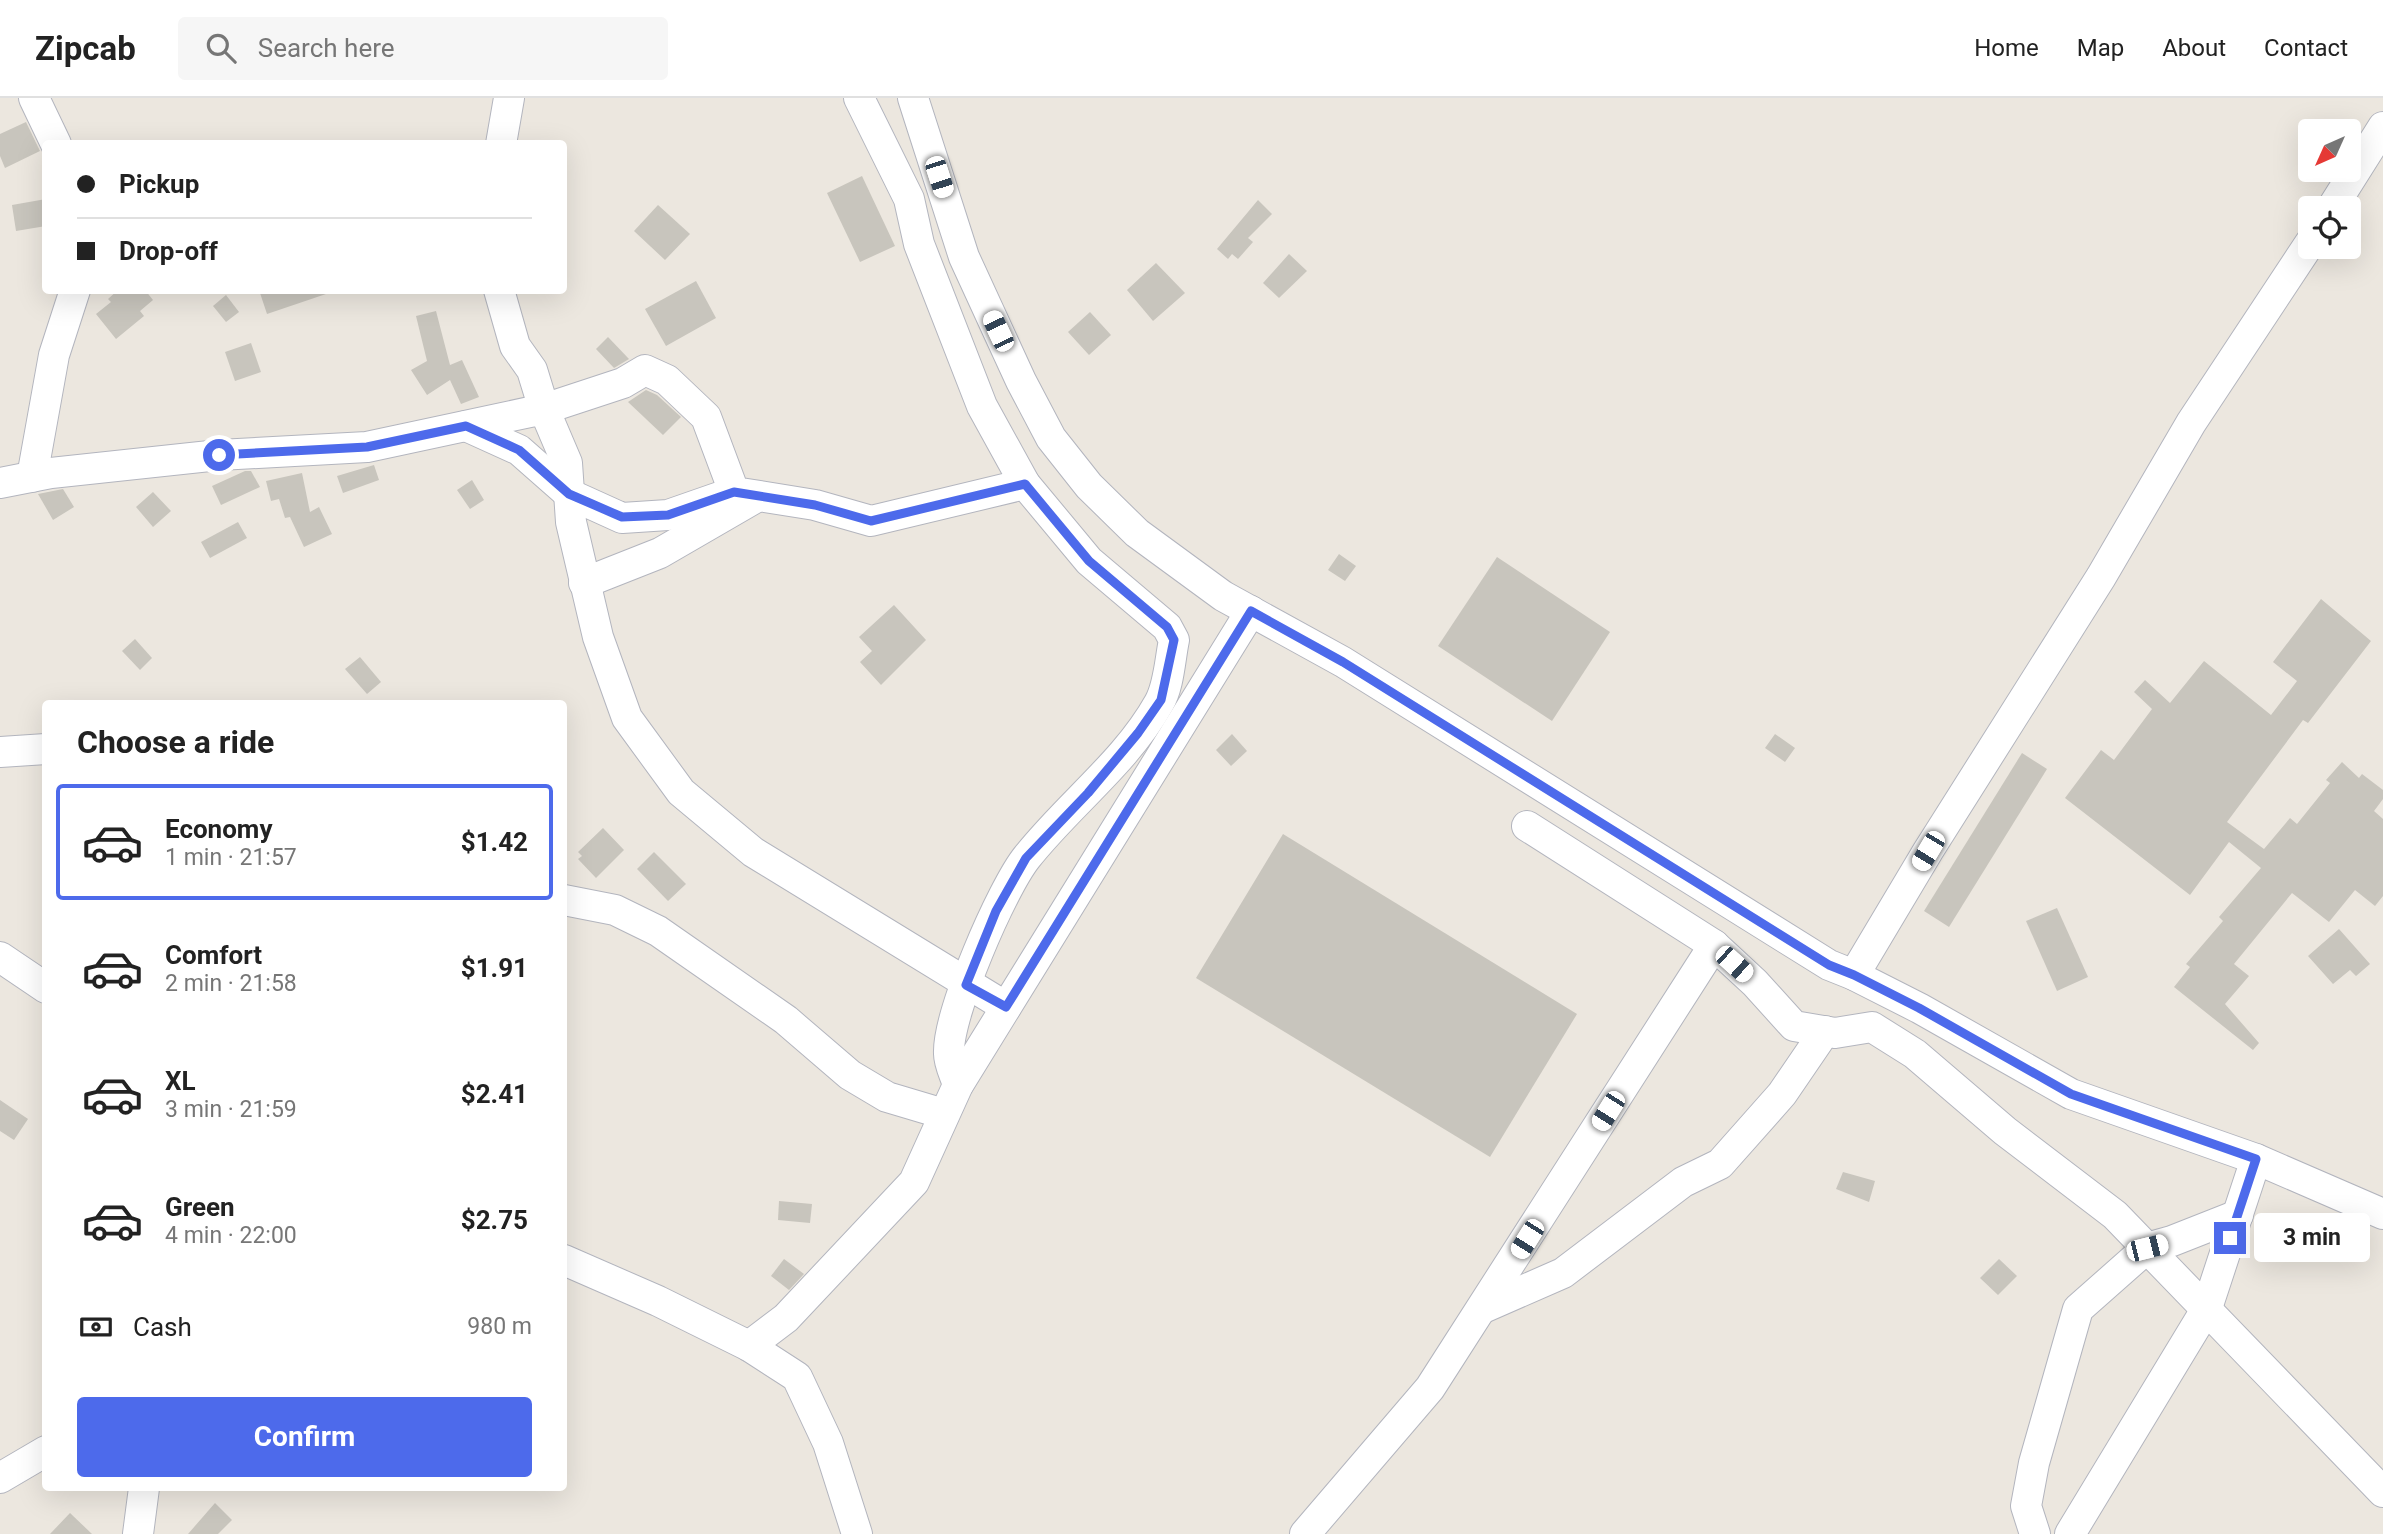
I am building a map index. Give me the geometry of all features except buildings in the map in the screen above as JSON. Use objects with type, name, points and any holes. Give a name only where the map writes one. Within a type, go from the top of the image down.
[{"type":"street","points":[[34,98],[54,140]]},
{"type":"street","points":[[502,140],[509,98]]},
{"type":"street","points":[[859,98],[909,199],[919,244],[982,406],[1025,484],[1089,561],[1167,627],[1174,640],[1161,700],[1138,733],[1088,793],[1026,858],[996,911],[955,1011],[948,1055],[958,1084]]},
{"type":"street","points":[[913,98],[964,257],[1021,381],[1051,438],[1089,486],[1137,533],[1223,596],[1343,662],[1829,965],[1854,975],[2071,1094],[2256,1159],[2383,1214]]},
{"type":"street","points":[[2340,196],[2383,127]]},
{"type":"street","points":[[1854,975],[1928,851],[2101,577],[2191,423],[2299,259]]},
{"type":"street","points":[[32,477],[54,355],[74,294]]},
{"type":"street","points":[[500,294],[514,346],[532,370],[544,409],[568,463],[570,522],[584,583],[598,637],[627,718],[681,792],[753,852],[966,985],[1006,1007]]},
{"type":"street","points":[[0,484],[32,477],[219,455],[367,447],[544,409],[623,383],[645,370],[667,380],[706,417],[746,494]]},
{"type":"street","points":[[466,426],[519,450],[569,494],[622,517],[668,515],[746,494],[815,505],[871,521],[1025,484]]},
{"type":"street","points":[[584,583],[660,553],[746,494]]},
{"type":"street","points":[[749,1346],[786,1318],[914,1182],[958,1084],[1251,611]]},
{"type":"street","points":[[0,752],[42,749]]},
{"type":"street","points":[[1527,826],[1714,946],[1755,983],[1794,1026],[1835,1032],[1872,1027],[1914,1054],[2005,1131],[2115,1215],[2383,1492]]},
{"type":"street","points":[[567,901],[615,910],[658,931],[786,1020],[850,1075],[887,1097],[944,1114]]},
{"type":"street","points":[[1305,1534],[1430,1388],[1714,946]]},
{"type":"street","points":[[0,957],[42,985]]},
{"type":"street","points":[[1483,1308],[1563,1273],[1683,1182],[1720,1164],[1782,1094],[1825,1031]]},
{"type":"street","points":[[2070,1534],[2207,1308],[2256,1159]]},
{"type":"street","points":[[2035,1534],[2026,1506],[2034,1463],[2078,1309],[2147,1248],[2238,1215]]},
{"type":"street","points":[[567,1261],[658,1301],[749,1346],[797,1377],[828,1443],[858,1534]]},
{"type":"street","points":[[0,1478],[42,1453]]},
{"type":"street","points":[[138,1534],[144,1491]]},
{"type":"route","points":[[219,455],[367,447],[466,426],[519,450],[569,494],[622,517],[668,515],[734,492],[815,505],[871,521],[1025,484],[1089,561],[1167,627],[1174,640],[1161,700],[1138,733],[1088,793],[1026,858],[996,911],[966,985],[1006,1007],[1251,611],[1343,662],[1829,965],[1919,1008],[2071,1094],[2256,1159],[2230,1238]]}]
